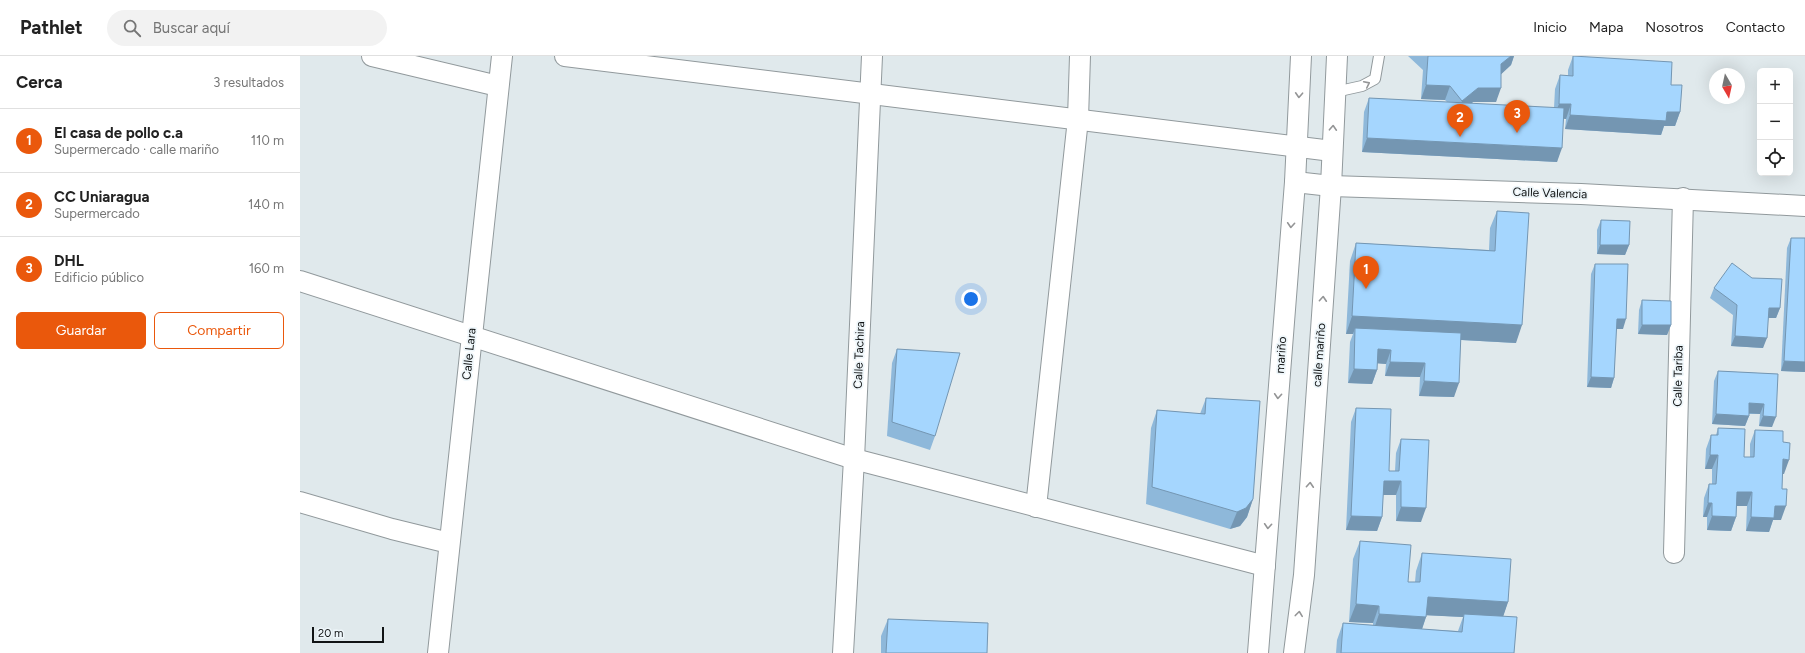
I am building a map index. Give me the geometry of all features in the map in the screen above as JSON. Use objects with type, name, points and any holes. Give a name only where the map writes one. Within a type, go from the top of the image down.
[{"type":"street","points":[[372,56],[498,86]]},
{"type":"street","name":"Calle Lara","points":[[438,653],[502,56]]},
{"type":"street","points":[[565,56],[870,95],[1078,119],[1332,151]]},
{"type":"street","name":"Calle Tachira","points":[[843,653],[854,460],[872,56]]},
{"type":"street","points":[[1036,507],[1078,119],[1080,56]]},
{"type":"street","name":"mariño","points":[[1258,653],[1295,182],[1301,56]]},
{"type":"street","name":"calle mariño","points":[[1294,653],[1304,575],[1330,186],[1337,56]]},
{"type":"street","name":"Calle Valencia","points":[[1295,182],[1330,186],[1683,198],[1805,206]]},
{"type":"street","name":"Calle Tariba","points":[[1674,553],[1683,198]]},
{"type":"street","points":[[300,281],[854,460],[1265,566]]},
{"type":"street","points":[[300,502],[449,544]]},
{"type":"lane","points":[[1335,92],[1362,86],[1375,79],[1379,56]]},
{"type":"building","points":[[1428,56],[1511,56],[1501,64],[1501,88],[1478,88],[1462,101],[1450,86],[1426,85]]},
{"type":"building","points":[[1573,56],[1672,62],[1671,85],[1682,85],[1680,112],[1667,112],[1666,121],[1570,115],[1571,104],[1559,104],[1560,75],[1573,76]]},
{"type":"building","points":[[1369,98],[1564,108],[1562,148],[1367,138]]},
{"type":"building","points":[[1497,211],[1529,213],[1522,325],[1352,316],[1356,243],[1495,251]]},
{"type":"building","points":[[1601,220],[1630,221],[1629,245],[1600,245]]},
{"type":"building","points":[[1791,238],[1805,238],[1805,362],[1784,361]]},
{"type":"building","points":[[1732,263],[1752,278],[1782,279],[1780,308],[1769,308],[1767,338],[1735,336],[1737,305],[1714,288]]},
{"type":"building","points":[[1595,264],[1628,264],[1626,319],[1617,319],[1614,378],[1591,377]]},
{"type":"building","points":[[1642,300],[1671,301],[1671,325],[1642,325]]},
{"type":"building","points":[[1355,328],[1461,333],[1459,383],[1424,381],[1425,363],[1390,362],[1391,350],[1378,349],[1377,370],[1354,369]]},
{"type":"building","points":[[897,349],[960,353],[935,436],[892,422]]},
{"type":"building","points":[[1718,371],[1778,374],[1776,417],[1763,416],[1764,404],[1749,403],[1749,416],[1716,414]]},
{"type":"building","points":[[1206,398],[1260,401],[1253,499],[1246,508],[1237,512],[1152,487],[1157,410],[1205,414]]},
{"type":"building","points":[[1356,408],[1391,409],[1389,471],[1399,471],[1401,439],[1429,440],[1426,508],[1401,507],[1401,481],[1384,481],[1382,517],[1351,516]]},
{"type":"building","points":[[1718,428],[1745,429],[1744,457],[1754,457],[1755,430],[1783,431],[1783,442],[1790,443],[1789,460],[1783,459],[1782,489],[1787,489],[1786,506],[1775,506],[1774,518],[1751,517],[1752,492],[1737,492],[1736,517],[1712,516],[1712,503],[1708,503],[1709,484],[1716,484],[1718,455],[1710,455],[1711,435],[1718,435]]},
{"type":"building","points":[[1360,541],[1411,545],[1408,582],[1420,582],[1422,553],[1511,559],[1508,602],[1428,597],[1426,617],[1379,614],[1379,606],[1356,604]]},
{"type":"building","points":[[1464,614],[1517,617],[1514,653],[1341,653],[1343,623],[1462,632]]},
{"type":"building","points":[[888,619],[988,623],[987,653],[886,653]]},
{"type":"place","name":"DHL","points":[[1517,133]]},
{"type":"place","name":"CC Uniaragua","points":[[1460,137]]},
{"type":"place","name":"El casa de pollo c.a","points":[[1366,289]]}]
